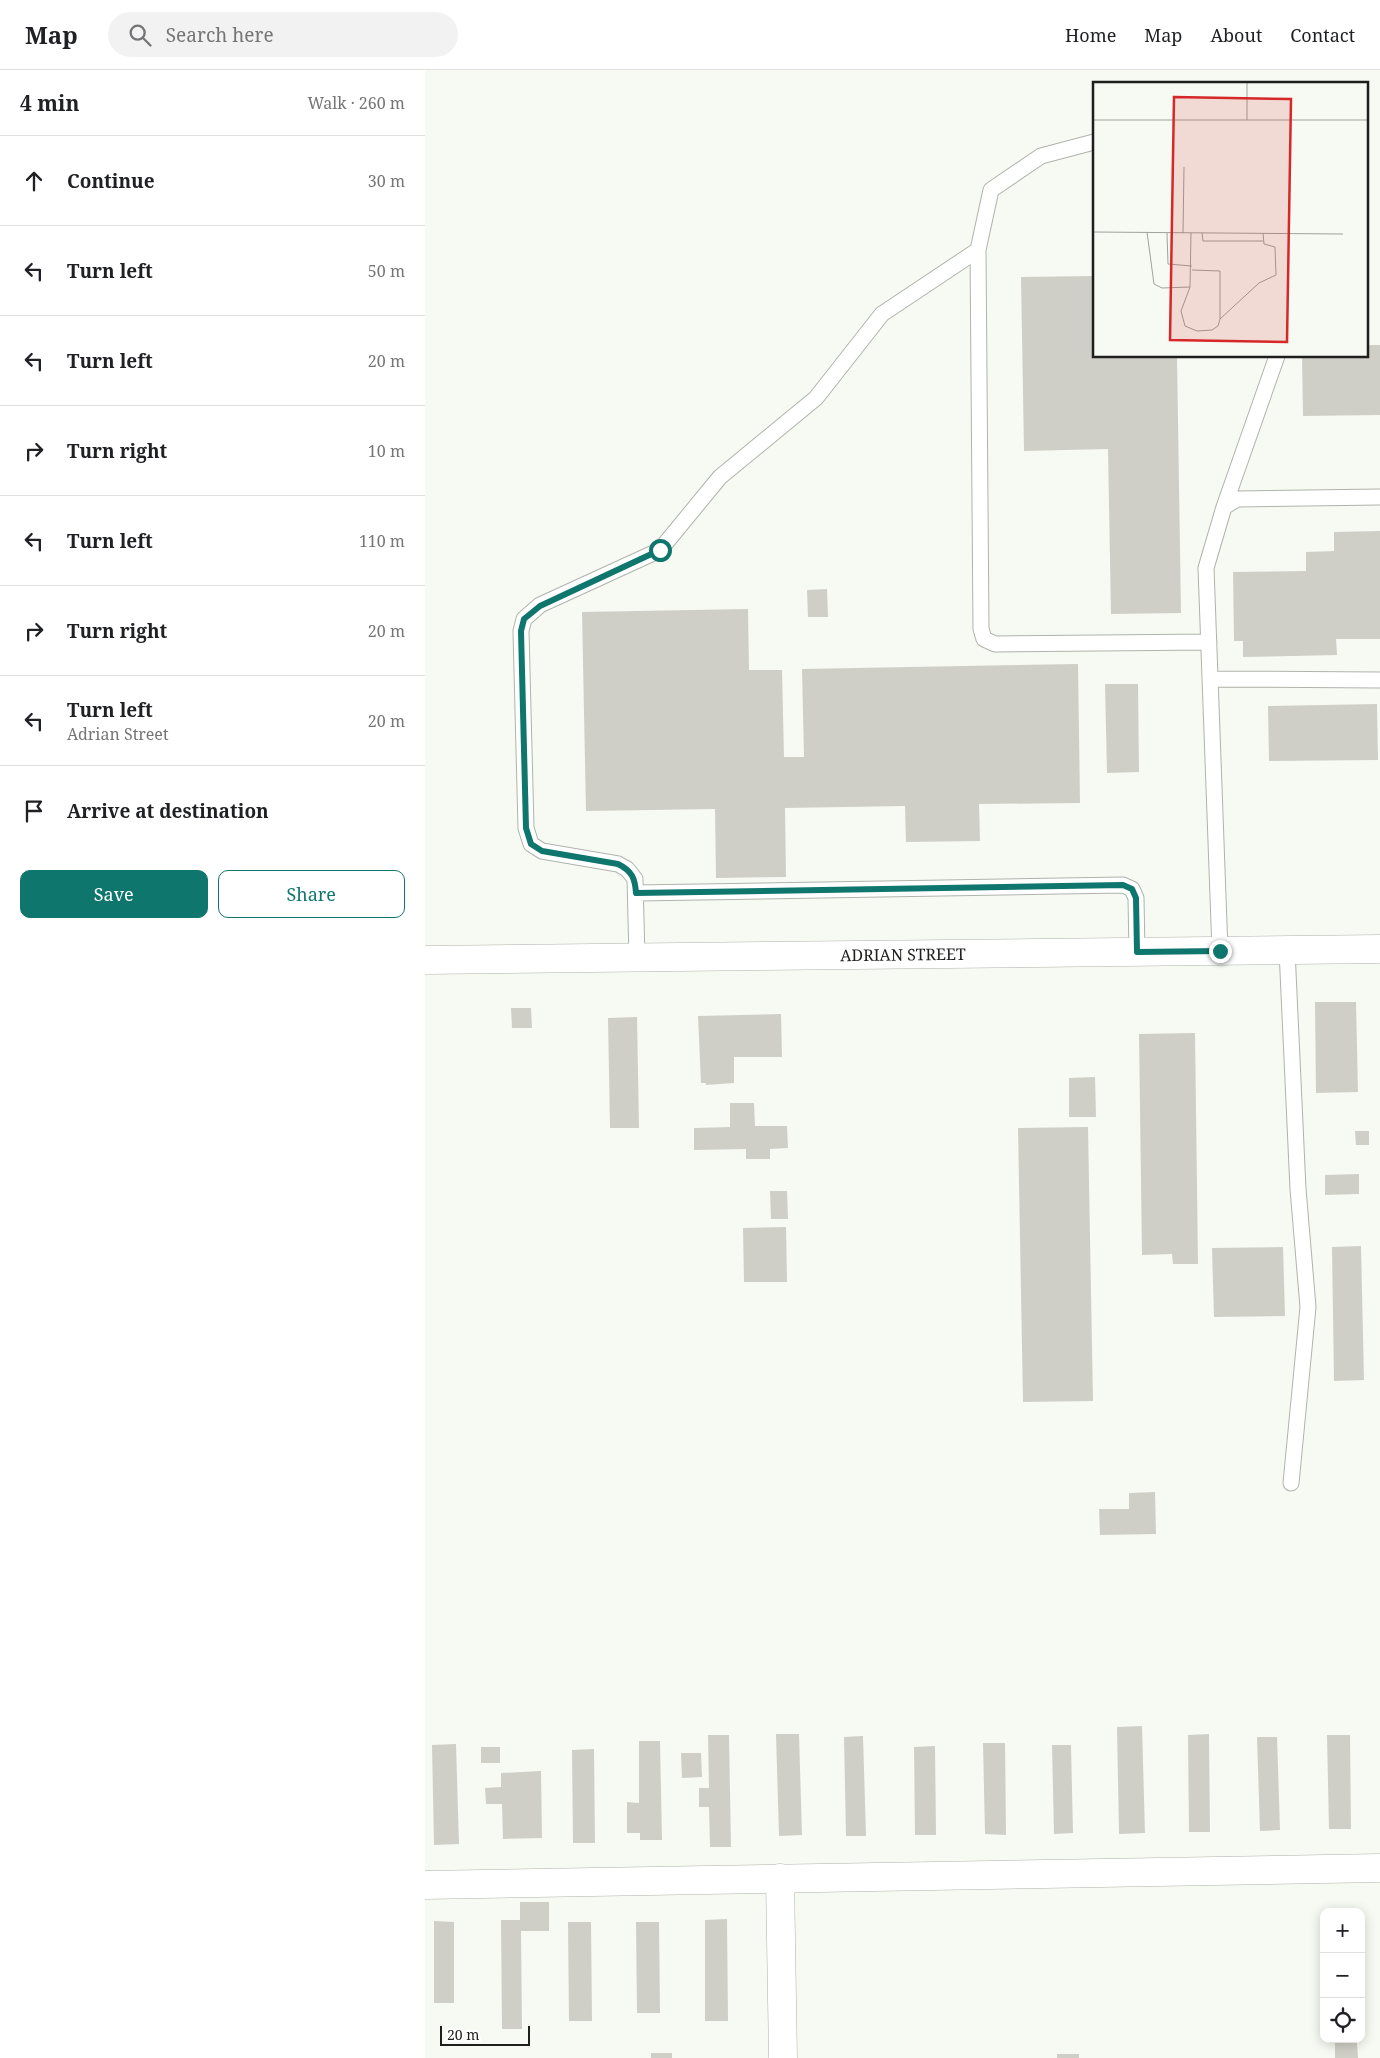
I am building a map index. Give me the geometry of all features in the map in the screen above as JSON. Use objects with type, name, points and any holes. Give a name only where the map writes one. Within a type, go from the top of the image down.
[{"type":"street","name":"ADRIAN STREET","points":[[425,960],[1380,949]]},
{"type":"street","points":[[425,1884],[1380,1868]]},
{"type":"street","points":[[780,1878],[783,2058]]},
{"type":"lane","points":[[1093,142],[1041,156],[991,190],[978,250],[981,629],[984,639],[995,644],[1209,642]]},
{"type":"lane","points":[[637,958],[635,879],[627,868],[618,864],[542,851],[531,844],[526,828],[521,631],[524,619],[540,606],[660,550],[720,478],[816,398],[883,314],[978,250]]},
{"type":"lane","points":[[1220,951],[1206,568],[1224,507],[1276,358]]},
{"type":"lane","points":[[1224,507],[1237,499],[1380,497]]},
{"type":"lane","points":[[1210,679],[1380,680]]},
{"type":"lane","points":[[636,893],[1123,885],[1132,889],[1136,898],[1137,952]]},
{"type":"lane","points":[[1287,950],[1298,1189],[1308,1307],[1291,1483]]},
{"type":"building","points":[[1093,276],[1093,358],[1177,358],[1181,613],[1111,614],[1108,449],[1024,451],[1021,277]]},
{"type":"building","points":[[1367,345],[1380,345],[1380,415],[1303,416],[1302,358],[1367,358]]},
{"type":"building","points":[[1380,531],[1380,639],[1336,639],[1337,655],[1243,657],[1243,641],[1234,641],[1233,572],[1306,571],[1306,552],[1334,551],[1334,532]]},
{"type":"building","points":[[827,589],[828,617],[808,617],[807,590]]},
{"type":"building","points":[[748,609],[749,670],[782,670],[784,757],[804,757],[802,669],[1078,664],[1080,803],[979,804],[980,841],[906,842],[905,806],[785,808],[786,877],[716,878],[715,809],[586,811],[582,612]]},
{"type":"building","points":[[1105,684],[1138,684],[1139,772],[1107,773]]},
{"type":"building","points":[[1377,704],[1378,760],[1269,761],[1268,706]]},
{"type":"building","points":[[1315,1002],[1356,1002],[1358,1092],[1316,1093]]},
{"type":"building","points":[[511,1008],[531,1008],[532,1028],[512,1028]]},
{"type":"building","points":[[781,1014],[782,1057],[734,1057],[734,1083],[706,1085],[706,1083],[701,1083],[698,1016]]},
{"type":"building","points":[[637,1017],[639,1128],[610,1128],[608,1018]]},
{"type":"building","points":[[1195,1033],[1198,1264],[1173,1264],[1172,1254],[1142,1255],[1139,1034]]},
{"type":"building","points":[[1095,1077],[1096,1117],[1069,1117],[1069,1078]]},
{"type":"building","points":[[730,1103],[754,1103],[755,1126],[787,1126],[788,1148],[770,1149],[770,1159],[746,1159],[746,1149],[694,1150],[694,1128],[730,1127]]},
{"type":"building","points":[[1088,1127],[1093,1401],[1023,1402],[1018,1128]]},
{"type":"building","points":[[1355,1131],[1369,1131],[1369,1145],[1356,1145]]},
{"type":"building","points":[[1359,1174],[1359,1194],[1325,1195],[1325,1175]]},
{"type":"building","points":[[770,1191],[787,1191],[788,1219],[771,1219]]},
{"type":"building","points":[[786,1227],[787,1282],[744,1282],[743,1228]]},
{"type":"building","points":[[1361,1246],[1364,1380],[1334,1381],[1332,1247]]},
{"type":"building","points":[[1283,1247],[1285,1316],[1214,1317],[1212,1248]]},
{"type":"building","points":[[1155,1492],[1156,1534],[1100,1535],[1099,1509],[1129,1509],[1129,1493]]},
{"type":"building","points":[[1142,1726],[1145,1833],[1119,1834],[1117,1727]]},
{"type":"building","points":[[776,1734],[799,1734],[802,1835],[779,1836]]},
{"type":"building","points":[[1209,1734],[1210,1832],[1189,1832],[1188,1735]]},
{"type":"building","points":[[708,1735],[729,1735],[731,1847],[710,1847],[709,1807],[699,1807],[699,1788],[709,1788]]},
{"type":"building","points":[[1327,1735],[1350,1735],[1351,1829],[1329,1829]]},
{"type":"building","points":[[863,1736],[866,1836],[846,1836],[844,1737]]},
{"type":"building","points":[[1257,1737],[1277,1737],[1280,1830],[1260,1831]]},
{"type":"building","points":[[639,1741],[660,1741],[662,1840],[640,1840],[640,1833],[627,1833],[627,1802],[639,1803]]},
{"type":"building","points":[[983,1743],[1005,1743],[1006,1835],[985,1834]]},
{"type":"building","points":[[456,1744],[459,1844],[434,1845],[432,1745]]},
{"type":"building","points":[[1052,1745],[1071,1745],[1073,1833],[1054,1834]]},
{"type":"building","points":[[935,1746],[936,1835],[915,1835],[914,1747]]},
{"type":"building","points":[[481,1747],[500,1747],[500,1763],[481,1763]]},
{"type":"building","points":[[594,1749],[595,1843],[573,1843],[572,1750]]},
{"type":"building","points":[[681,1753],[701,1753],[702,1777],[682,1778]]},
{"type":"building","points":[[541,1771],[542,1838],[503,1839],[502,1804],[486,1804],[485,1788],[501,1787],[501,1773]]},
{"type":"building","points":[[520,1902],[549,1902],[549,1931],[521,1931],[522,2029],[502,2029],[501,1920],[520,1920]]},
{"type":"building","points":[[727,1919],[728,2021],[705,2021],[705,1920]]},
{"type":"building","points":[[434,1921],[454,1922],[454,2003],[434,2003]]},
{"type":"building","points":[[568,1922],[591,1922],[592,2021],[569,2021]]},
{"type":"building","points":[[636,1922],[659,1922],[660,2013],[637,2013]]},
{"type":"building","points":[[1335,2043],[1357,2043],[1358,2058],[1335,2058]]},
{"type":"building","points":[[651,2053],[672,2053],[672,2058],[651,2058]]},
{"type":"building","points":[[1057,2054],[1079,2054],[1079,2058],[1057,2058]]},
{"type":"route","points":[[660,550],[540,606],[524,619],[521,631],[526,828],[531,844],[542,851],[618,864],[627,868],[635,879],[636,893],[1123,885],[1132,889],[1136,898],[1137,952],[1220,951]]}]
